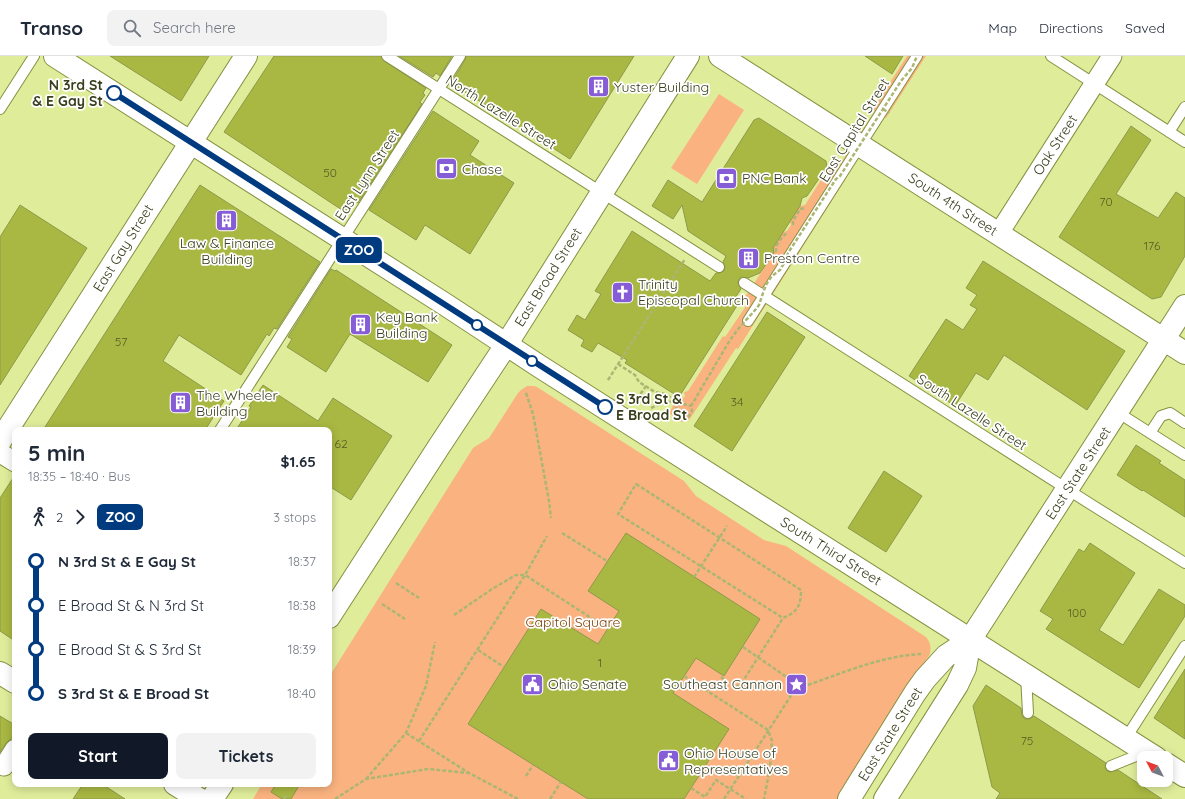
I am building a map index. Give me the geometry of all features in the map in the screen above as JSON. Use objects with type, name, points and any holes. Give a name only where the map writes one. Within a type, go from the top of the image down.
[{"type":"main road","name":"South Third Street","points":[[56,56],[506,345],[1145,751]]},
{"type":"main road","name":"East Gay Street","points":[[0,441],[246,56]]},
{"type":"main road","name":"East Broad Street","points":[[332,613],[506,345],[688,56]]},
{"type":"main road","name":"South 4th Street","points":[[720,56],[1185,352]]},
{"type":"main road","name":"East State Street","points":[[885,799],[957,685],[965,668],[970,640],[1185,306]]},
{"type":"main road","name":"East State Street","points":[[849,799],[925,679],[946,656],[970,640]]},
{"type":"main road","points":[[0,673],[12,680]]},
{"type":"main road","points":[[1173,768],[1185,776]]},
{"type":"main road","points":[[180,787],[199,799]]},
{"type":"main road","points":[[212,799],[220,787]]},
{"type":"street","name":"Oak Street","points":[[998,234],[1112,56]]},
{"type":"street","points":[[0,453],[12,460]]},
{"type":"street","points":[[2,769],[12,754]]},
{"type":"lane","points":[[0,109],[34,56]]},
{"type":"lane","name":"North Lazelle Street","points":[[387,56],[601,192]]},
{"type":"lane","name":"East Lynn Street","points":[[222,427],[460,56]]},
{"type":"lane","name":"East Capital Street","points":[[748,321],[917,56]]},
{"type":"lane","points":[[1051,56],[1185,142]]},
{"type":"lane","points":[[1169,132],[1185,107]]},
{"type":"lane","points":[[601,192],[719,267]]},
{"type":"lane","name":"South Lazelle Street","points":[[744,283],[1185,564]]},
{"type":"lane","points":[[1117,412],[1185,455]]},
{"type":"lane","points":[[1150,433],[1161,416],[1170,413],[1185,423]]},
{"type":"lane","points":[[1126,738],[1185,646]]},
{"type":"lane","points":[[1026,675],[1028,713]]},
{"type":"lane","points":[[1111,766],[1137,759]]},
{"type":"path","points":[[691,406],[683,404],[678,405],[672,413],[682,418],[689,416],[692,412],[691,406],[730,340],[756,310],[767,283],[772,276],[780,270],[788,253],[901,81],[912,68],[917,56]]},
{"type":"path","points":[[883,109],[889,112]]},
{"type":"path","points":[[608,380],[685,258]]},
{"type":"path","points":[[618,364],[635,375],[638,382],[655,392],[665,394],[677,401]]},
{"type":"path","points":[[637,400],[646,386]]},
{"type":"path","points":[[526,393],[533,414],[551,518]]},
{"type":"path","points":[[651,408],[663,403],[681,400],[683,404]]},
{"type":"path","points":[[721,677],[733,685],[739,686],[783,618],[791,615],[798,608],[801,599],[801,590],[636,484],[618,514],[783,618]]},
{"type":"path","points":[[694,577],[727,526]]},
{"type":"path","points":[[562,533],[608,561]]},
{"type":"path","points":[[419,741],[526,575],[547,536]]},
{"type":"path","points":[[454,615],[492,588],[516,575],[526,575],[608,629]]},
{"type":"path","points":[[396,583],[419,598]]},
{"type":"path","points":[[382,604],[405,619]]},
{"type":"path","points":[[335,799],[366,779],[406,732],[426,686],[435,642]]},
{"type":"path","points":[[743,647],[788,678]]},
{"type":"path","points":[[478,650],[504,667]]},
{"type":"path","points":[[808,685],[880,660],[921,654]]},
{"type":"path","points":[[684,676],[768,730],[772,741],[770,768],[764,799]]},
{"type":"path","points":[[724,799],[792,694]]},
{"type":"path","points":[[406,732],[470,773],[518,799]]},
{"type":"path","points":[[526,776],[533,765]]},
{"type":"path","points":[[366,779],[428,769],[470,773]]},
{"type":"path","points":[[691,788],[705,797],[716,780],[746,799]]},
{"type":"path","points":[[550,799],[561,782]]},
{"type":"path","points":[[284,799],[287,793]]},
{"type":"green space","points":[[907,56],[926,56],[886,118],[883,116],[843,178],[845,180],[738,349],[736,348],[690,419],[682,422],[669,413],[677,399],[685,397],[684,392],[688,391],[723,336],[725,337],[750,300],[745,297],[774,253],[773,248],[783,232],[787,231],[791,225],[790,222],[800,206],[805,205],[828,169],[835,172],[875,111],[873,109]]},
{"type":"green space","points":[[719,94],[744,110],[697,184],[671,168]]},
{"type":"green space","name":"Capitol Square","points":[[527,386],[537,387],[684,481],[696,496],[764,540],[786,546],[928,639],[930,654],[840,799],[253,799],[260,787],[332,787],[332,672],[473,448],[489,438],[521,390]]},
{"type":"building","points":[[110,56],[209,56],[181,101]]},
{"type":"building","points":[[274,56],[381,56],[384,61],[426,88],[423,93],[425,95],[420,102],[422,104],[358,203],[355,201],[348,214],[224,132]]},
{"type":"building","points":[[399,56],[452,56],[440,76],[436,73],[433,77]]},
{"type":"building","points":[[466,56],[634,56],[570,159],[451,83]]},
{"type":"building","points":[[865,56],[903,56],[892,74]]},
{"type":"building","name":"Chase","points":[[433,111],[479,141],[470,155],[514,183],[470,254],[425,225],[416,240],[369,210]]},
{"type":"building","name":"Preston Centre","points":[[759,118],[826,161],[827,167],[807,196],[802,198],[800,206],[773,248],[774,253],[760,273],[748,278],[741,277],[739,279],[738,283],[741,289],[735,298],[740,301],[679,397],[625,363],[627,360],[598,343],[592,352],[581,346],[584,340],[568,330],[577,315],[585,320],[601,294],[595,291],[632,231],[710,281],[716,273],[724,271],[725,267],[723,262],[726,256],[688,231],[682,205],[673,219],[652,206],[668,180],[702,202],[754,120]]},
{"type":"building","points":[[1131,126],[1151,140],[1116,194],[1158,218],[1176,192],[1185,198],[1185,256],[1161,297],[1152,299],[1059,237]]},
{"type":"building","points":[[200,185],[320,262],[277,329],[274,328],[269,336],[267,334],[241,375],[179,335],[163,361],[224,401],[207,427],[45,427]]},
{"type":"building","points":[[20,205],[87,248],[0,385],[0,237]]},
{"type":"building","points":[[983,261],[1125,351],[1087,410],[1004,355],[988,380],[976,373],[955,406],[909,376],[946,319],[963,330],[977,309],[970,305],[977,295],[966,288]]},
{"type":"building","name":"Key Bank Building","points":[[331,269],[336,270],[452,345],[428,382],[350,334],[326,372],[287,347],[292,339],[288,337]]},
{"type":"building","points":[[767,312],[805,337],[732,451],[694,426]]},
{"type":"building","points":[[263,385],[318,421],[333,398],[392,436],[351,500],[332,488],[332,427],[238,427],[251,407],[249,406]]},
{"type":"building","points":[[1136,445],[1161,461],[1159,463],[1185,480],[1185,517],[1117,475]]},
{"type":"building","points":[[884,471],[922,496],[886,552],[848,528]]},
{"type":"building","points":[[12,480],[12,639],[0,631],[0,498]]},
{"type":"building","points":[[626,533],[760,619],[724,676],[696,658],[673,693],[729,729],[684,799],[588,799],[468,724],[541,609],[598,644],[619,611],[588,591]]},
{"type":"building","points":[[1090,543],[1135,573],[1099,630],[1123,645],[1159,589],[1185,605],[1185,616],[1139,688],[1046,629],[1053,619],[1040,611],[1079,549],[1084,552]]},
{"type":"building","points":[[1185,669],[1185,739],[1154,718]]},
{"type":"building","points":[[986,685],[1021,708],[1022,716],[1025,719],[1029,719],[1034,716],[1106,763],[1105,768],[1107,771],[1110,772],[1118,770],[1137,783],[1137,787],[1144,787],[1162,799],[996,799],[1000,793],[992,787],[973,706]]},
{"type":"building","points":[[0,716],[12,723],[12,737],[0,752]]},
{"type":"building","points":[[81,787],[107,787],[125,799],[73,799]]},
{"type":"building","points":[[274,787],[298,787],[291,799],[282,799],[271,792]]},
{"type":"bus line","name":"ZOO","points":[[114,93],[605,407]]},
{"type":"place","name":"Yuster Building","points":[[599,87]]},
{"type":"place","name":"N 3rd St & E Gay St","points":[[114,93]]},
{"type":"place","name":"Chase","points":[[447,169]]},
{"type":"place","name":"PNC Bank","points":[[726,178]]},
{"type":"place","name":"Law & Finance Building","points":[[227,221]]},
{"type":"place","name":"Preston Centre","points":[[748,258]]},
{"type":"place","name":"Trinity Episcopal Church","points":[[623,292]]},
{"type":"place","name":"Key Bank Building","points":[[361,325]]},
{"type":"place","name":"The Wheeler Building","points":[[181,403]]},
{"type":"place","name":"S 3rd St & E Broad St","points":[[605,407]]},
{"type":"place","name":"Ohio Senate","points":[[533,684]]},
{"type":"place","name":"Southeast Cannon","points":[[797,684]]},
{"type":"place","name":"Ohio House of Representatives","points":[[669,761]]}]
